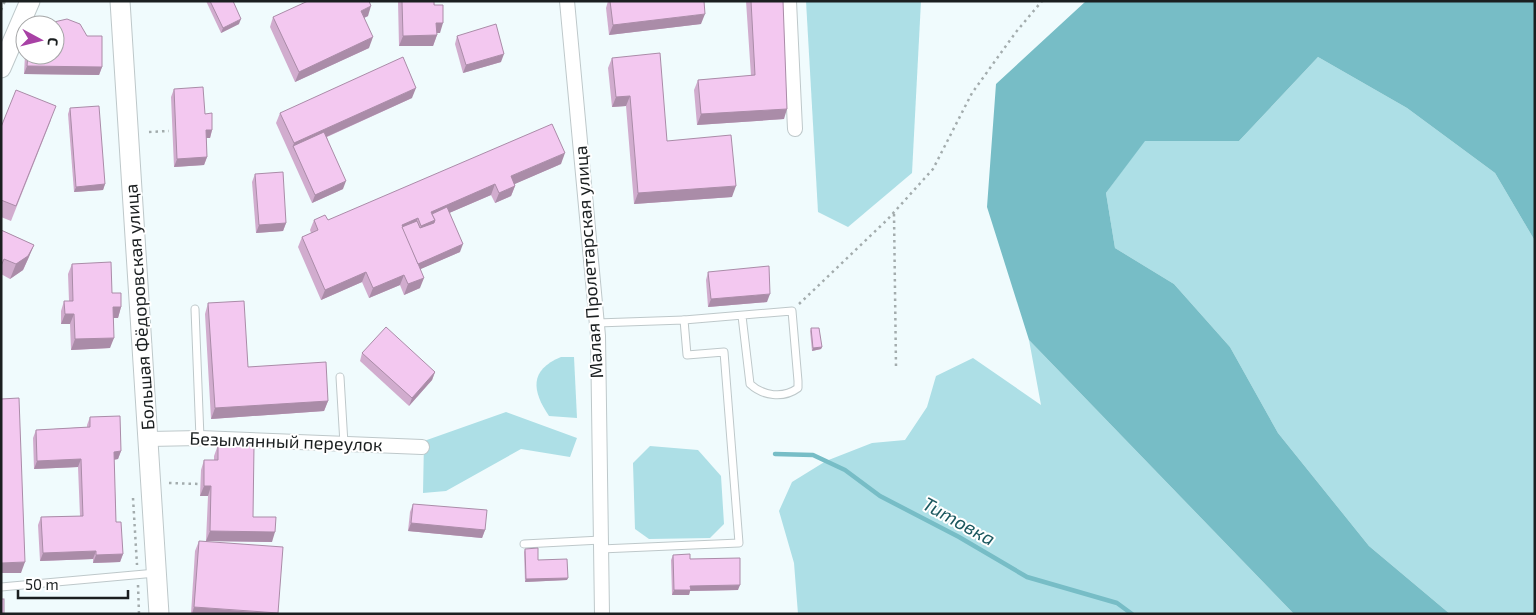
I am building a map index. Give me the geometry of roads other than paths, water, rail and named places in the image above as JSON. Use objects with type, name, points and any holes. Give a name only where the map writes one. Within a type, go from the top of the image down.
[{"type":"street","points":[[1,68],[30,1]]},
{"type":"street","name":"Большая Фёдоровская улица","points":[[120,1],[159,614]]},
{"type":"street","name":"Малая Пролетарская улица","points":[[567,1],[597,322],[602,614]]},
{"type":"street","points":[[789,1],[795,129]]},
{"type":"street","name":"Безымянный переулок","points":[[149,439],[200,438],[422,447]]},
{"type":"lane","points":[[195,309],[200,438]]},
{"type":"lane","points":[[597,322],[684,320],[792,311],[798,388],[792,393],[759,392],[750,384],[742,316]]},
{"type":"lane","points":[[524,544],[739,543],[724,352],[687,355],[684,320]]},
{"type":"lane","points":[[340,377],[344,444]]},
{"type":"lane","points":[[1,587],[157,573]]},
{"type":"waterway","name":"Титовка","points":[[775,454],[813,455],[845,470],[880,496],[959,537],[1027,577],[1117,603],[1132,614]]}]
